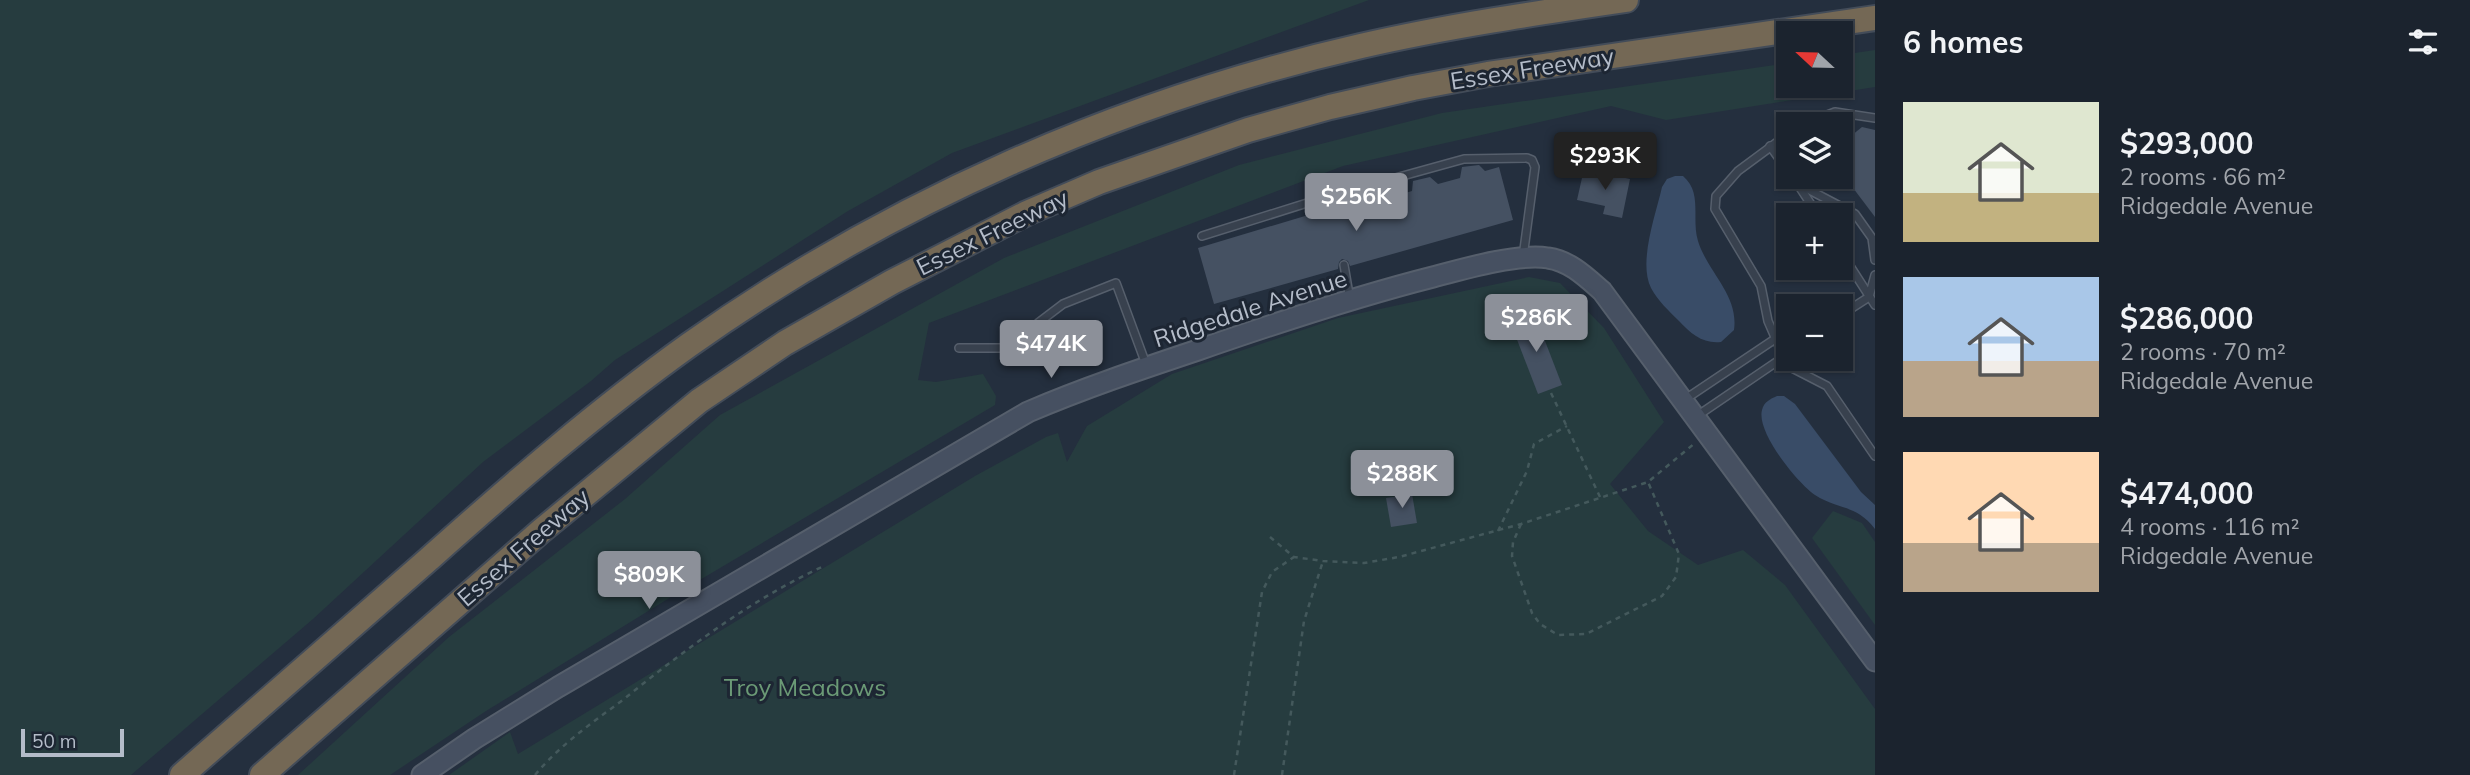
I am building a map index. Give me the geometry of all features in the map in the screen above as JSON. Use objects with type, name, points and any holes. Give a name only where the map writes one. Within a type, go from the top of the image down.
[{"type":"highway","points":[[183,775],[522,477],[607,406],[753,302],[897,218],[1063,140],[1145,109],[1253,74],[1434,30],[1626,0]]},
{"type":"highway","name":"Essex Freeway","points":[[262,775],[541,531],[737,373],[924,264],[1027,213],[1112,177],[1236,134],[1330,107],[1488,74],[1875,18]]},
{"type":"main road","name":"Ridgedale Avenue","points":[[422,775],[558,687],[1005,424],[1074,392],[1350,300],[1453,271],[1523,258],[1556,260],[1581,272],[1602,291],[1875,660]]},
{"type":"lane","points":[[1853,115],[1875,118]]},
{"type":"lane","points":[[1684,400],[1775,339],[1768,321],[1761,286],[1715,209],[1716,196],[1730,180],[1776,142]]},
{"type":"lane","points":[[1770,146],[1776,154]]},
{"type":"lane","points":[[1202,236],[1464,159],[1527,158],[1532,160],[1535,167],[1523,258]]},
{"type":"lane","points":[[1811,189],[1855,214],[1872,238],[1875,260]]},
{"type":"lane","points":[[1328,197],[1331,210]]},
{"type":"lane","points":[[1345,265],[1350,300]]},
{"type":"lane","points":[[1853,271],[1875,305]]},
{"type":"lane","points":[[1853,308],[1869,297],[1875,275]]},
{"type":"lane","points":[[959,348],[1015,348],[1027,341],[1038,323],[1063,304],[1116,283],[1147,367]]},
{"type":"lane","points":[[1702,424],[1776,364]]},
{"type":"lane","points":[[1797,371],[1827,386],[1875,456]]},
{"type":"path","points":[[1551,393],[1600,498]]},
{"type":"path","points":[[1270,537],[1294,557],[1364,563],[1399,557],[1498,531],[1648,482],[1702,424]]},
{"type":"path","points":[[1498,531],[1527,471],[1534,444],[1567,426]]},
{"type":"path","points":[[1521,524],[1513,542],[1512,556],[1532,613],[1540,624],[1558,635],[1586,634],[1662,596],[1676,577],[1679,554],[1648,482]]},
{"type":"path","points":[[1234,775],[1262,592],[1272,572],[1294,557]]},
{"type":"path","points":[[1282,775],[1304,621],[1323,561]]},
{"type":"path","points":[[535,775],[578,732],[688,647],[793,580],[824,566]]},
{"type":"green space","points":[[0,0],[1369,0],[952,153],[848,211],[615,360],[483,462],[313,619],[131,775],[0,775]]},
{"type":"green space","points":[[1875,50],[1875,87],[1853,90],[1853,53]]},
{"type":"green space","points":[[1776,65],[1776,98],[1805,98],[1666,120],[1611,106],[1343,166],[929,323],[918,380],[936,382],[983,374],[996,396],[995,405],[671,597],[486,711],[390,775],[298,775],[449,637],[625,499],[720,415],[1004,258],[1239,165],[1442,113]]},
{"type":"green space","name":"Troy Meadows","points":[[1529,277],[1560,283],[1604,328],[1664,422],[1610,484],[1648,531],[1698,565],[1743,550],[1785,585],[1875,709],[1875,775],[449,775],[510,732],[518,754],[975,476],[1046,437],[1058,433],[1067,462],[1087,426],[1172,374],[1338,318]]},
{"type":"green space","points":[[1833,511],[1862,523],[1875,542],[1875,625],[1812,538]]},
{"type":"water","points":[[1683,176],[1693,190],[1698,241],[1732,306],[1734,330],[1721,342],[1703,340],[1688,330],[1657,297],[1647,277],[1649,238],[1662,187],[1667,179]]},
{"type":"water","points":[[1777,396],[1784,396],[1795,404],[1861,492],[1875,505],[1875,529],[1854,511],[1815,495],[1780,457],[1765,431],[1762,420],[1764,405]]},
{"type":"building","points":[[1862,127],[1875,130],[1875,217],[1853,188],[1853,134]]},
{"type":"building","points":[[1479,165],[1485,171],[1499,167],[1513,220],[1350,266],[1348,261],[1342,259],[1338,269],[1214,304],[1198,248],[1325,210],[1327,215],[1333,216],[1337,207],[1365,199],[1365,194],[1381,191],[1388,198],[1412,191],[1413,181],[1430,177],[1438,184],[1460,178],[1462,167]]},
{"type":"building","points":[[1584,169],[1630,179],[1622,218],[1603,214],[1605,206],[1577,200]]},
{"type":"building","points":[[1535,315],[1562,385],[1538,394],[1511,324]]},
{"type":"building","points":[[1412,494],[1417,523],[1391,527],[1386,498]]}]
